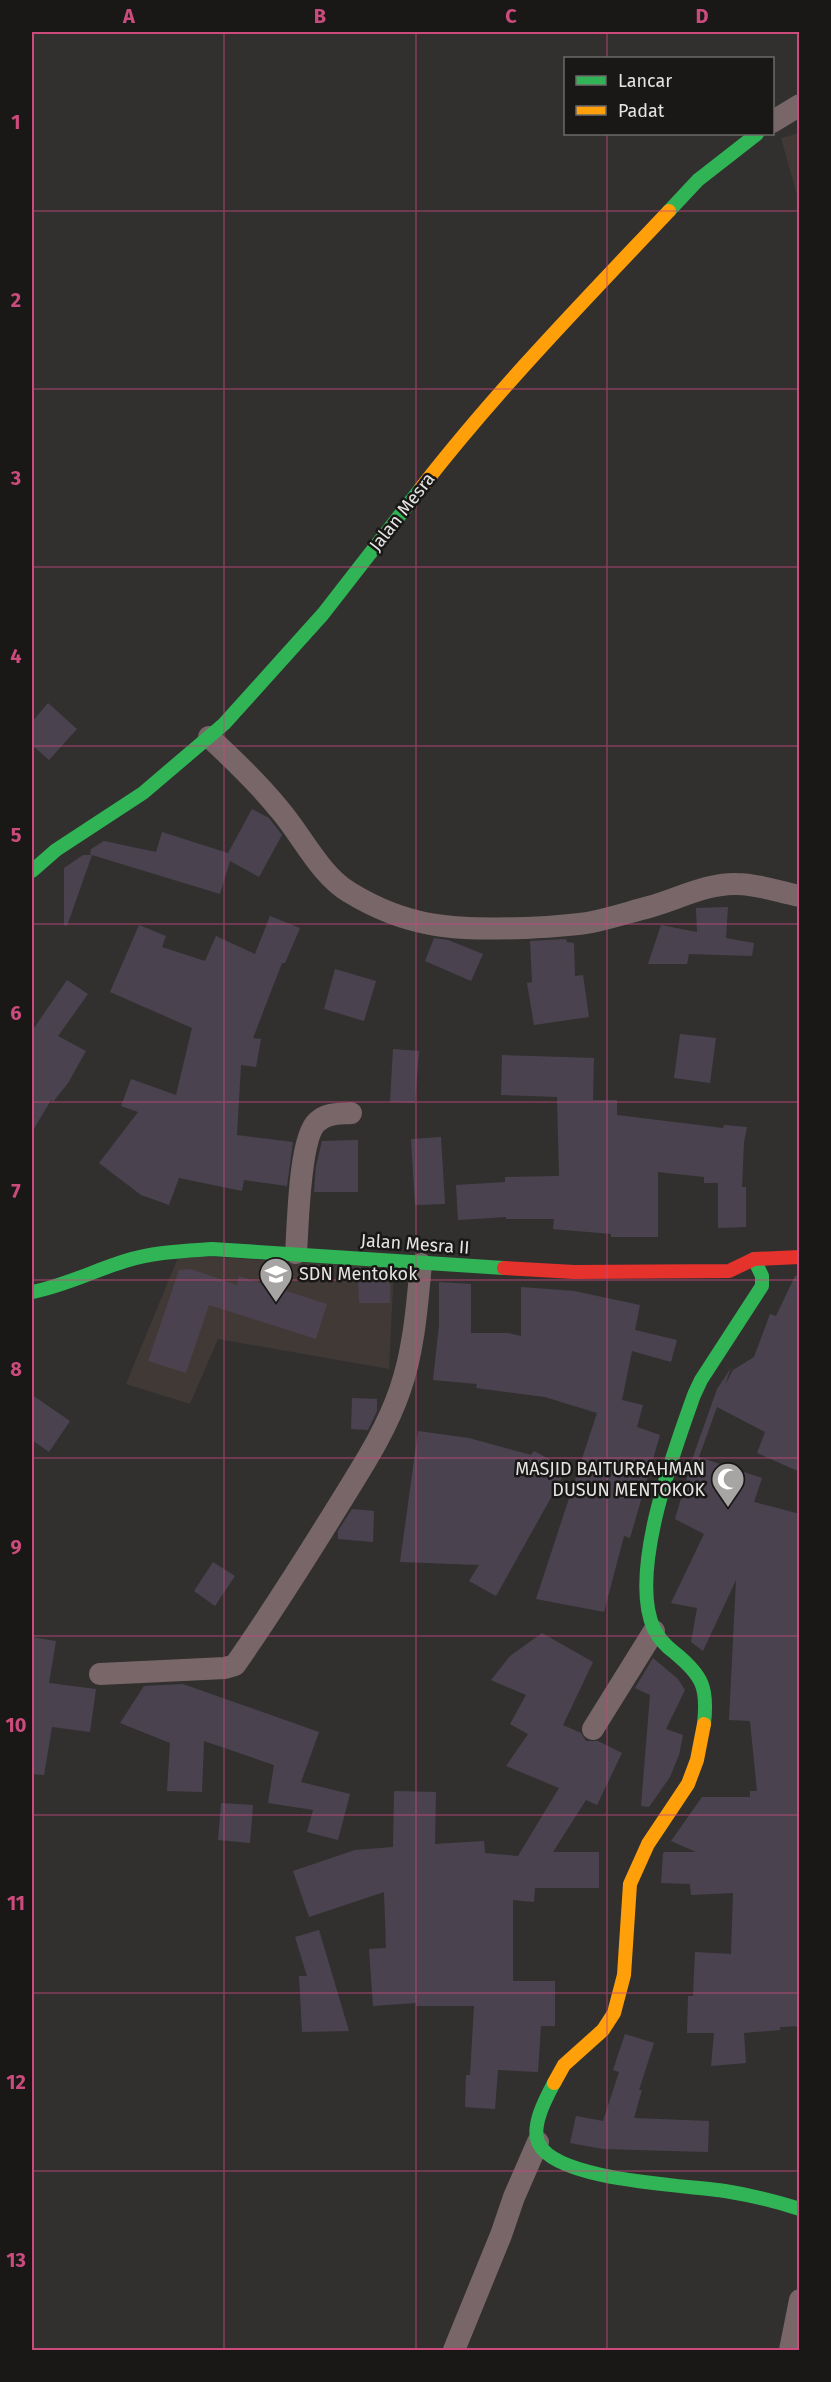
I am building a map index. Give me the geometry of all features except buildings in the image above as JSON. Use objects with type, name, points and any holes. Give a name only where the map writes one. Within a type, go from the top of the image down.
[{"type":"street","points":[[774,121],[800,105]]},
{"type":"street","name":"Jalan Mesra","points":[[32,871],[56,850],[143,793],[224,724],[323,614],[458,440],[533,355],[698,180],[756,135]]},
{"type":"street","points":[[209,737],[244,769],[280,810],[334,880],[348,892],[386,911],[433,926],[465,930],[542,927],[592,922],[656,905],[714,886],[729,884],[755,886],[800,896]]},
{"type":"street","points":[[296,1253],[304,1149],[314,1124],[328,1115],[351,1113]]},
{"type":"street","name":"Jalan Mesra II","points":[[32,1292],[76,1280],[126,1260],[162,1253],[212,1249],[574,1272],[729,1271],[754,1259],[800,1257]]},
{"type":"street","points":[[754,1259],[762,1276],[762,1286],[701,1380],[677,1445],[657,1513],[648,1586],[654,1631],[660,1641],[698,1673],[702,1680],[705,1695],[699,1754],[687,1785],[654,1832],[630,1884],[623,1976],[616,2009],[600,2035],[563,2066],[538,2123],[536,2135],[538,2142],[555,2159],[587,2171],[770,2200],[800,2209]]},
{"type":"street","points":[[100,1674],[225,1668],[235,1665],[314,1545],[372,1451],[393,1409],[406,1373],[421,1264]]},
{"type":"street","points":[[593,1729],[654,1631]]},
{"type":"street","points":[[454,2350],[538,2142]]},
{"type":"street","points":[[790,2350],[800,2300]]},
{"type":"shaded area","points":[[800,133],[799,202],[781,138]]},
{"type":"shaded area","name":"SDN Mentokok","points":[[179,1255],[394,1268],[389,1369],[218,1339],[190,1404],[126,1384]]},
{"type":"traffic: fast","points":[[669,211],[698,180],[756,135]]},
{"type":"traffic: fast","points":[[32,871],[56,850],[143,793],[224,724],[323,614],[421,488]]},
{"type":"traffic: fast","points":[[32,1292],[136,1258],[168,1252],[212,1249],[504,1268]]},
{"type":"traffic: fast","points":[[704,1724],[705,1701],[702,1684],[692,1669],[663,1642],[654,1629],[647,1605],[646,1577],[657,1512],[694,1395],[701,1380],[762,1286],[762,1276],[754,1259]]},
{"type":"traffic: fast","points":[[554,2083],[540,2113],[536,2129],[537,2137],[539,2144],[551,2156],[570,2166],[595,2174],[624,2179],[734,2193],[800,2209]]},
{"type":"traffic: slow","points":[[421,488],[510,381],[669,211]]},
{"type":"traffic: slow","points":[[554,2083],[564,2065],[603,2030],[614,2013],[624,1975],[630,1884],[648,1844],[688,1784],[697,1760],[704,1724]]},
{"type":"traffic: jam","points":[[504,1268],[574,1272],[729,1271],[754,1259],[800,1257]]},
{"type":"place","name":"SDN Mentokok","points":[[276,1303]]},
{"type":"place","name":"MASJID BAITURRAHMAN DUSUN MENTOKOK","points":[[728,1508]]}]
